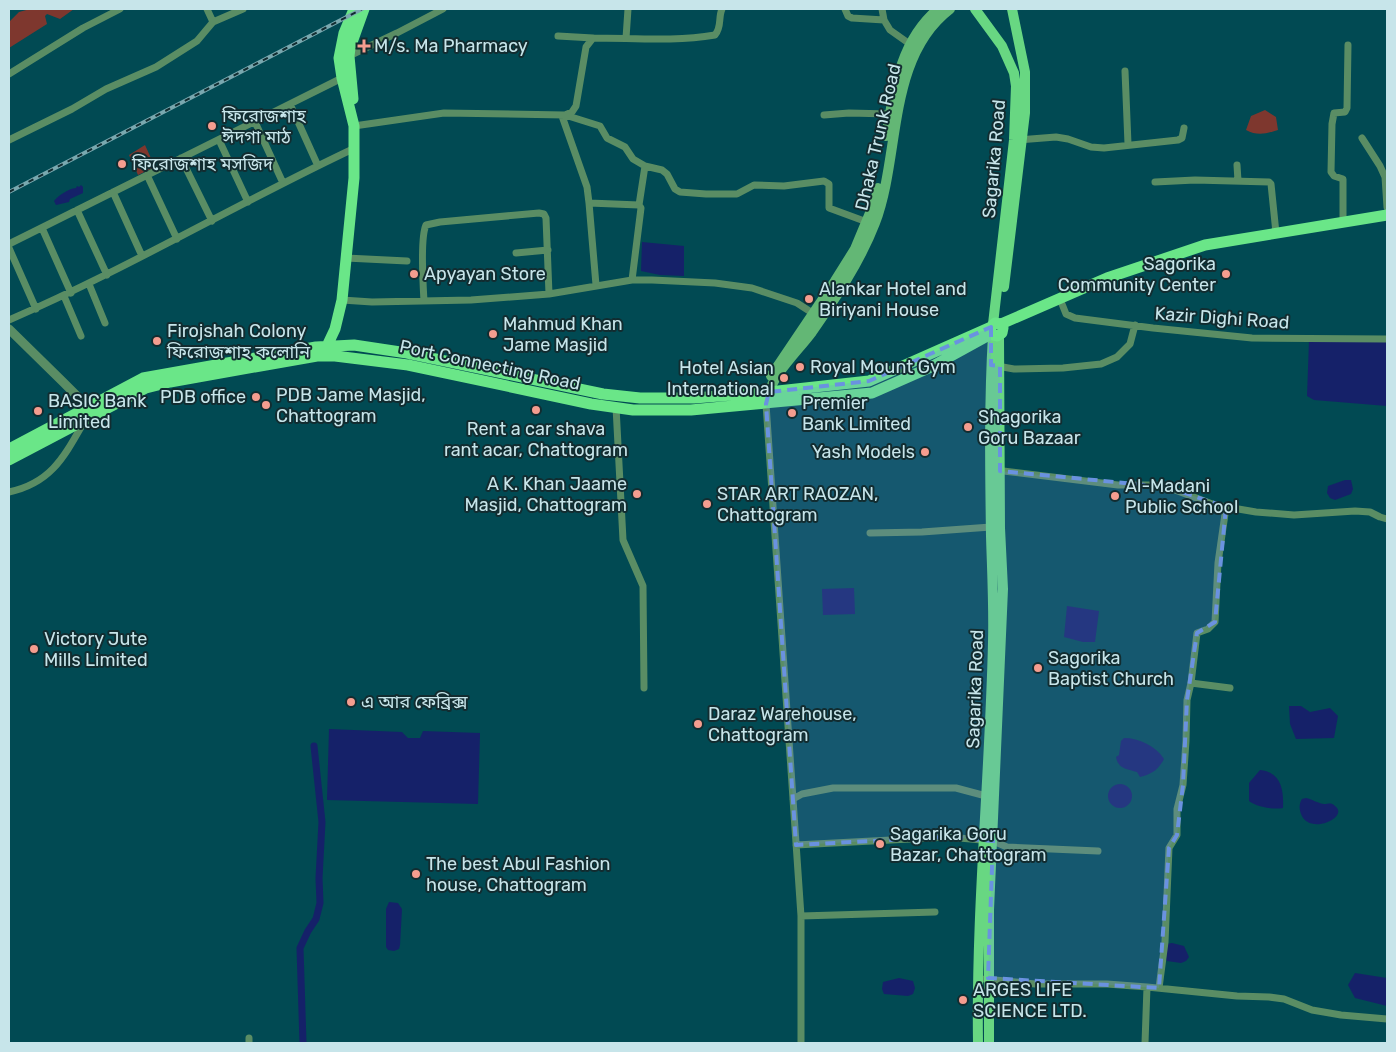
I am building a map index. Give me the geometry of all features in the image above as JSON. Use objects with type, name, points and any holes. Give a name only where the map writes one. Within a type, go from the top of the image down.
[{"type":"highway","points":[[353,120],[339,58],[342,42],[354,9]]},
{"type":"highway","points":[[9,449],[88,416],[146,388],[288,361],[327,351],[342,300],[354,178],[355,148],[349,56],[364,9]]},
{"type":"highway","name":"Port Connecting Road","points":[[327,351],[354,345],[407,353],[603,394],[640,398],[764,398],[872,393],[931,367],[996,329],[1107,278],[1205,244],[1387,215]]},
{"type":"highway","name":"Port Connecting Road","points":[[996,329],[1120,280],[1216,247],[1387,219]]},
{"type":"highway","name":"Port Connecting Road","points":[[327,351],[408,365],[591,404],[634,410],[691,410],[764,398]]},
{"type":"highway","points":[[9,460],[88,416]]},
{"type":"main road","name":"Dhaka Trunk Road","points":[[764,398],[780,361],[814,314],[854,249],[867,222],[877,192],[894,87],[921,27],[938,9]]},
{"type":"main road","name":"Dhaka Trunk Road","points":[[764,398],[832,302],[857,261],[874,226],[884,192],[902,90],[913,46],[950,9]]},
{"type":"main road","name":"Sagarika Road","points":[[975,9],[1002,46],[1014,73],[1019,140],[996,329],[995,470],[991,527],[998,588],[993,626],[991,728],[986,796],[988,841],[977,979],[978,1043]]},
{"type":"main road","points":[[1012,9],[1026,72],[1019,140]]},
{"type":"main road","name":"Sagarika Road","points":[[989,1043],[988,841],[1000,528],[995,470]]},
{"type":"street","points":[[9,74],[84,28],[120,9]]},
{"type":"street","points":[[207,9],[213,22]]},
{"type":"street","points":[[9,140],[72,109],[106,89],[156,67],[187,49],[200,38],[213,22],[243,9]]},
{"type":"street","points":[[349,56],[443,9]]},
{"type":"street","points":[[626,38],[628,9]]},
{"type":"street","points":[[558,36],[662,40],[694,39],[715,35],[719,30],[722,9]]},
{"type":"street","points":[[845,9],[848,16],[852,18],[884,20]]},
{"type":"street","points":[[882,9],[884,20],[890,30],[913,46]]},
{"type":"street","points":[[564,116],[572,112],[576,106],[586,46],[593,38]]},
{"type":"street","points":[[1343,222],[1344,179],[1334,176],[1331,172],[1332,124],[1334,113],[1347,110],[1348,45]]},
{"type":"street","points":[[1125,71],[1128,144]]},
{"type":"street","points":[[36,309],[9,246],[77,210],[342,78]]},
{"type":"street","points":[[290,104],[318,166]]},
{"type":"street","points":[[353,120],[444,113],[564,116],[600,126],[607,138],[625,147],[633,159],[645,166],[662,170],[667,174],[675,188],[680,192],[737,194],[754,184],[784,186],[824,181],[829,184],[829,208],[867,222]]},
{"type":"street","points":[[824,115],[848,113],[890,114]]},
{"type":"street","points":[[564,116],[578,159],[589,203],[596,285]]},
{"type":"street","points":[[256,122],[283,183]]},
{"type":"street","points":[[1019,140],[1056,137],[1091,147],[1104,148],[1178,140],[1182,138],[1184,128]]},
{"type":"street","points":[[1362,138],[1380,166],[1384,177],[1387,207]]},
{"type":"street","points":[[219,140],[248,202]]},
{"type":"street","points":[[9,320],[89,284],[283,183],[355,148]]},
{"type":"street","points":[[181,158],[212,221]]},
{"type":"street","points":[[1237,165],[1238,181]]},
{"type":"street","points":[[632,280],[640,226],[641,208],[639,205],[645,166]]},
{"type":"street","points":[[147,175],[177,239]]},
{"type":"street","points":[[1155,182],[1266,180],[1271,184],[1276,233]]},
{"type":"street","points":[[113,192],[142,256]]},
{"type":"street","points":[[589,203],[639,205]]},
{"type":"street","points":[[77,210],[107,275]]},
{"type":"street","points":[[424,301],[424,229],[428,224],[544,214],[546,218],[548,250],[549,294]]},
{"type":"street","points":[[42,228],[68,294],[81,336]]},
{"type":"street","points":[[516,252],[548,250]]},
{"type":"street","points":[[346,258],[407,261]]},
{"type":"street","points":[[342,300],[372,302],[471,300],[549,294],[632,280],[685,281],[752,288],[797,303],[814,314]]},
{"type":"street","points":[[89,284],[105,323]]},
{"type":"street","name":"Kazir Dighi Road","points":[[1062,304],[1066,314],[1075,318],[1135,326],[1252,338],[1387,340]]},
{"type":"street","points":[[996,366],[1014,369],[1101,364],[1117,357],[1130,344],[1135,326]]},
{"type":"street","points":[[9,329],[41,362],[64,382],[88,416],[72,444],[43,479],[25,488],[9,492]]},
{"type":"street","points":[[764,398],[801,916],[801,1043]]},
{"type":"street","points":[[616,407],[622,540],[643,586],[644,688]]},
{"type":"street","points":[[995,470],[1118,485],[1167,487],[1215,504],[1256,512],[1294,515],[1355,511],[1370,512],[1387,519]]},
{"type":"street","points":[[1159,988],[1165,942],[1169,848],[1177,835],[1177,809],[1183,785],[1187,700],[1197,633],[1208,629],[1215,622],[1218,563],[1226,507]]},
{"type":"street","points":[[870,534],[991,527]]},
{"type":"street","points":[[1191,683],[1230,688]]},
{"type":"street","points":[[793,799],[802,794],[833,788],[956,788],[986,796]]},
{"type":"street","points":[[796,845],[948,837],[988,841],[1007,847],[1098,851]]},
{"type":"street","points":[[801,916],[934,912]]},
{"type":"street","points":[[977,979],[988,978],[1035,984],[1147,986],[1237,996],[1269,996],[1284,999],[1312,1010],[1341,1015],[1387,1019]]},
{"type":"street","points":[[1145,1043],[1147,986]]},
{"type":"highlighted area","points":[[991,327],[991,365],[1000,366],[1000,471],[1167,487],[1226,507],[1215,622],[1197,633],[1187,700],[1183,785],[1177,835],[1169,848],[1159,988],[988,978],[993,841],[948,837],[796,845],[766,404],[769,392],[869,381]]},
{"type":"shaded area","points":[[30,9],[74,9],[60,19],[47,14],[45,16],[47,24],[9,48],[9,22],[19,12]]},
{"type":"shaded area","points":[[1265,110],[1276,117],[1278,130],[1262,134],[1246,130],[1251,116]]},
{"type":"shaded area","points":[[145,145],[155,167],[138,175],[129,155]]},
{"type":"shaded area","points":[[81,185],[83,193],[70,199],[69,202],[56,205],[54,201],[58,197]]},
{"type":"shaded area","points":[[642,242],[684,246],[684,276],[660,275],[641,271]]},
{"type":"shaded area","points":[[1309,341],[1387,341],[1387,406],[1314,400],[1307,396]]},
{"type":"shaded area","points":[[1345,480],[1351,480],[1353,489],[1351,494],[1335,500],[1330,498],[1327,493],[1328,486]]},
{"type":"shaded area","points":[[854,588],[855,614],[823,615],[822,589]]},
{"type":"shaded area","points":[[1067,606],[1099,611],[1095,642],[1083,642],[1064,637]]},
{"type":"shaded area","points":[[1289,706],[1301,706],[1310,712],[1330,708],[1338,716],[1334,738],[1296,739],[1290,724]]},
{"type":"shaded area","points":[[329,729],[402,732],[408,738],[420,738],[423,731],[480,733],[478,804],[327,800]]},
{"type":"shaded area","points":[[1124,738],[1135,739],[1147,744],[1161,754],[1164,759],[1154,771],[1140,777],[1137,772],[1124,768],[1117,761],[1116,757],[1119,755],[1121,741]]},
{"type":"shaded area","points":[[1260,770],[1267,771],[1277,778],[1282,789],[1283,808],[1265,808],[1249,801],[1249,783]]},
{"type":"shaded area","points":[[1120,784],[1125,785],[1131,791],[1131,801],[1125,807],[1120,808],[1115,807],[1109,801],[1108,796],[1109,791],[1115,785]]},
{"type":"shaded area","points":[[1306,798],[1322,804],[1332,804],[1338,810],[1337,815],[1327,822],[1312,824],[1305,820],[1300,810],[1302,799]]},
{"type":"shaded area","points":[[389,902],[398,903],[402,909],[400,945],[399,949],[394,951],[388,950],[386,947],[386,909]]},
{"type":"shaded area","points":[[1172,943],[1184,946],[1189,957],[1186,961],[1181,963],[1167,961],[1167,944]]},
{"type":"shaded area","points":[[1355,973],[1387,978],[1387,1006],[1355,998],[1348,985]]},
{"type":"shaded area","points":[[899,978],[913,981],[915,988],[913,994],[908,996],[884,994],[882,989],[883,982]]},
{"type":"waterway","points":[[303,1043],[300,948],[316,919],[320,903],[319,878],[322,822],[314,746]]},
{"type":"railway","points":[[9,192],[362,9]]},
{"type":"place","name":"M/s. Ma Pharmacy","points":[[364,46]]},
{"type":"place","name":"ফিরোজশাহ ঈদগা মাঠ","points":[[212,126]]},
{"type":"place","name":"ফিরোজশাহ মসজিদ","points":[[122,164]]},
{"type":"place","name":"Apyayan Store","points":[[414,274]]},
{"type":"place","name":"Sagorika Community Center","points":[[1226,274]]},
{"type":"place","name":"Alankar Hotel and Biriyani House","points":[[809,299]]},
{"type":"place","name":"Mahmud Khan Jame Masjid","points":[[493,334]]},
{"type":"place","name":"Firojshah Colony ফিরোজশাহ কলোনি","points":[[157,341]]},
{"type":"place","name":"Royal Mount Gym","points":[[800,367]]},
{"type":"place","name":"Hotel Asian International","points":[[784,378]]},
{"type":"place","name":"PDB office","points":[[256,397]]},
{"type":"place","name":"PDB Jame Masjid, Chattogram","points":[[266,405]]},
{"type":"place","name":"Rent a car shava rant acar, Chattogram","points":[[536,410]]},
{"type":"place","name":"BASIC Bank Limited","points":[[38,411]]},
{"type":"place","name":"Premier Bank Limited","points":[[792,413]]},
{"type":"place","name":"Shagorika Goru Bazaar","points":[[968,427]]},
{"type":"place","name":"Yash Models","points":[[925,452]]},
{"type":"place","name":"A K. Khan Jaame Masjid, Chattogram","points":[[637,494]]},
{"type":"place","name":"Al-Madani Public School","points":[[1115,496]]},
{"type":"place","name":"STAR ART RAOZAN, Chattogram","points":[[707,504]]},
{"type":"place","name":"Victory Jute Mills Limited","points":[[34,649]]},
{"type":"place","name":"Sagorika Baptist Church","points":[[1038,668]]},
{"type":"place","name":"এ আর ফেব্রিক্স","points":[[351,702]]},
{"type":"place","name":"Daraz Warehouse, Chattogram","points":[[698,724]]},
{"type":"place","name":"Sagarika Goru Bazar, Chattogram","points":[[880,844]]},
{"type":"place","name":"The best Abul Fashion house, Chattogram","points":[[416,874]]},
{"type":"place","name":"ARGES LIFE SCIENCE LTD.","points":[[963,1000]]}]
